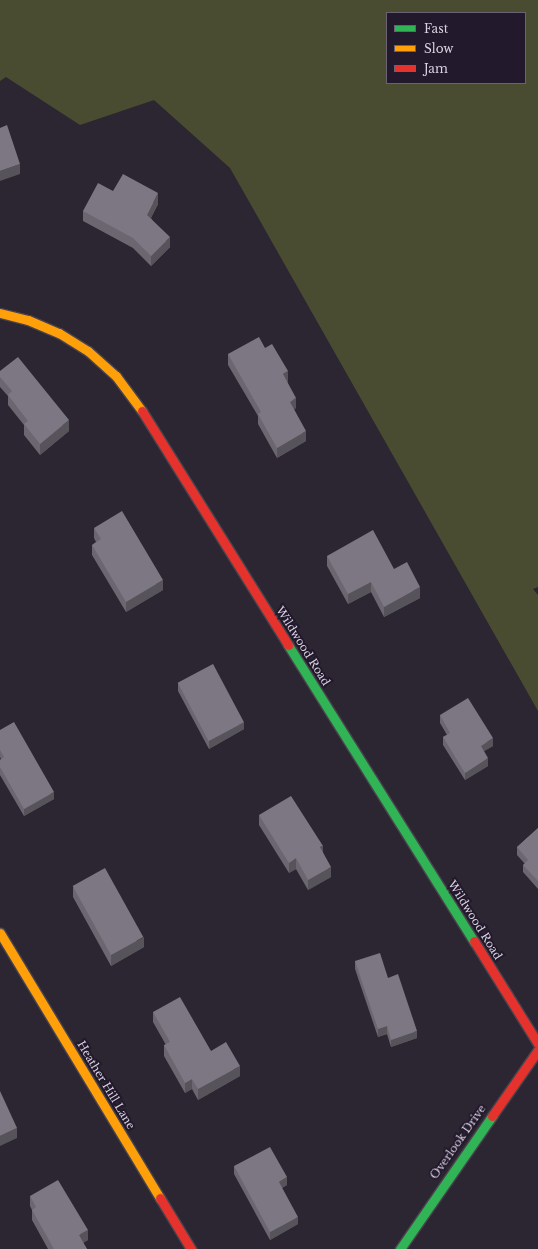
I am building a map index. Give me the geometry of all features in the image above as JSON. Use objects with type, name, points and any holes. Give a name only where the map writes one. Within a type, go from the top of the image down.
[{"type":"street","name":"Wildwood Road","points":[[0,312],[47,328],[88,351],[116,376],[139,406],[538,1044]]},
{"type":"street","name":"Heather Hill Lane","points":[[0,933],[191,1249]]},
{"type":"street","name":"Overlook Drive","points":[[400,1249],[538,1050]]},
{"type":"green space","points":[[0,0],[538,0],[538,587],[533,589],[538,595],[538,711],[230,168],[154,100],[80,125],[6,77],[0,81]]},
{"type":"building","points":[[7,125],[20,164],[0,171],[0,128]]},
{"type":"building","points":[[123,174],[158,193],[147,215],[170,237],[151,256],[133,238],[83,211],[98,183],[113,191]]},
{"type":"building","points":[[259,337],[265,348],[272,344],[288,371],[283,374],[296,398],[290,402],[306,431],[277,448],[258,414],[261,412],[228,354]]},
{"type":"building","points":[[18,357],[69,420],[40,444],[24,424],[28,421],[8,395],[12,391],[0,377],[0,371]]},
{"type":"building","points":[[122,511],[163,580],[126,602],[92,545],[101,539],[94,528]]},
{"type":"building","points":[[373,530],[394,569],[407,562],[420,587],[384,607],[371,582],[348,594],[327,556]]},
{"type":"building","points":[[213,664],[244,722],[209,741],[178,683]]},
{"type":"building","points":[[468,698],[493,738],[481,746],[488,758],[465,773],[443,737],[450,733],[440,715]]},
{"type":"building","points":[[14,722],[54,792],[24,809],[0,767],[0,760],[4,757],[0,750],[0,730]]},
{"type":"building","points":[[291,796],[323,846],[320,847],[331,867],[308,880],[296,858],[289,863],[259,815]]},
{"type":"building","points":[[538,828],[538,881],[523,865],[528,860],[517,847]]},
{"type":"building","points":[[105,868],[143,937],[111,955],[73,886]]},
{"type":"building","points":[[380,953],[388,978],[398,974],[417,1031],[391,1040],[387,1026],[378,1029],[355,961]]},
{"type":"building","points":[[180,997],[211,1051],[226,1042],[240,1066],[198,1089],[192,1079],[185,1083],[164,1045],[170,1042],[153,1012]]},
{"type":"building","points":[[0,1091],[17,1128],[0,1136]]},
{"type":"building","points":[[270,1147],[287,1177],[279,1182],[298,1217],[270,1232],[234,1166]]},
{"type":"building","points":[[58,1180],[88,1230],[79,1235],[87,1249],[54,1249],[32,1210],[36,1207],[30,1196]]},
{"type":"traffic: fast","points":[[288,645],[474,941]]},
{"type":"traffic: fast","points":[[400,1249],[492,1116]]},
{"type":"traffic: slow","points":[[0,313],[28,320],[59,333],[88,351],[116,376],[142,411]]},
{"type":"traffic: slow","points":[[0,933],[160,1198]]},
{"type":"traffic: jam","points":[[142,411],[288,645]]},
{"type":"traffic: jam","points":[[474,941],[538,1044]]},
{"type":"traffic: jam","points":[[492,1116],[538,1050]]},
{"type":"traffic: jam","points":[[160,1198],[191,1249]]}]
